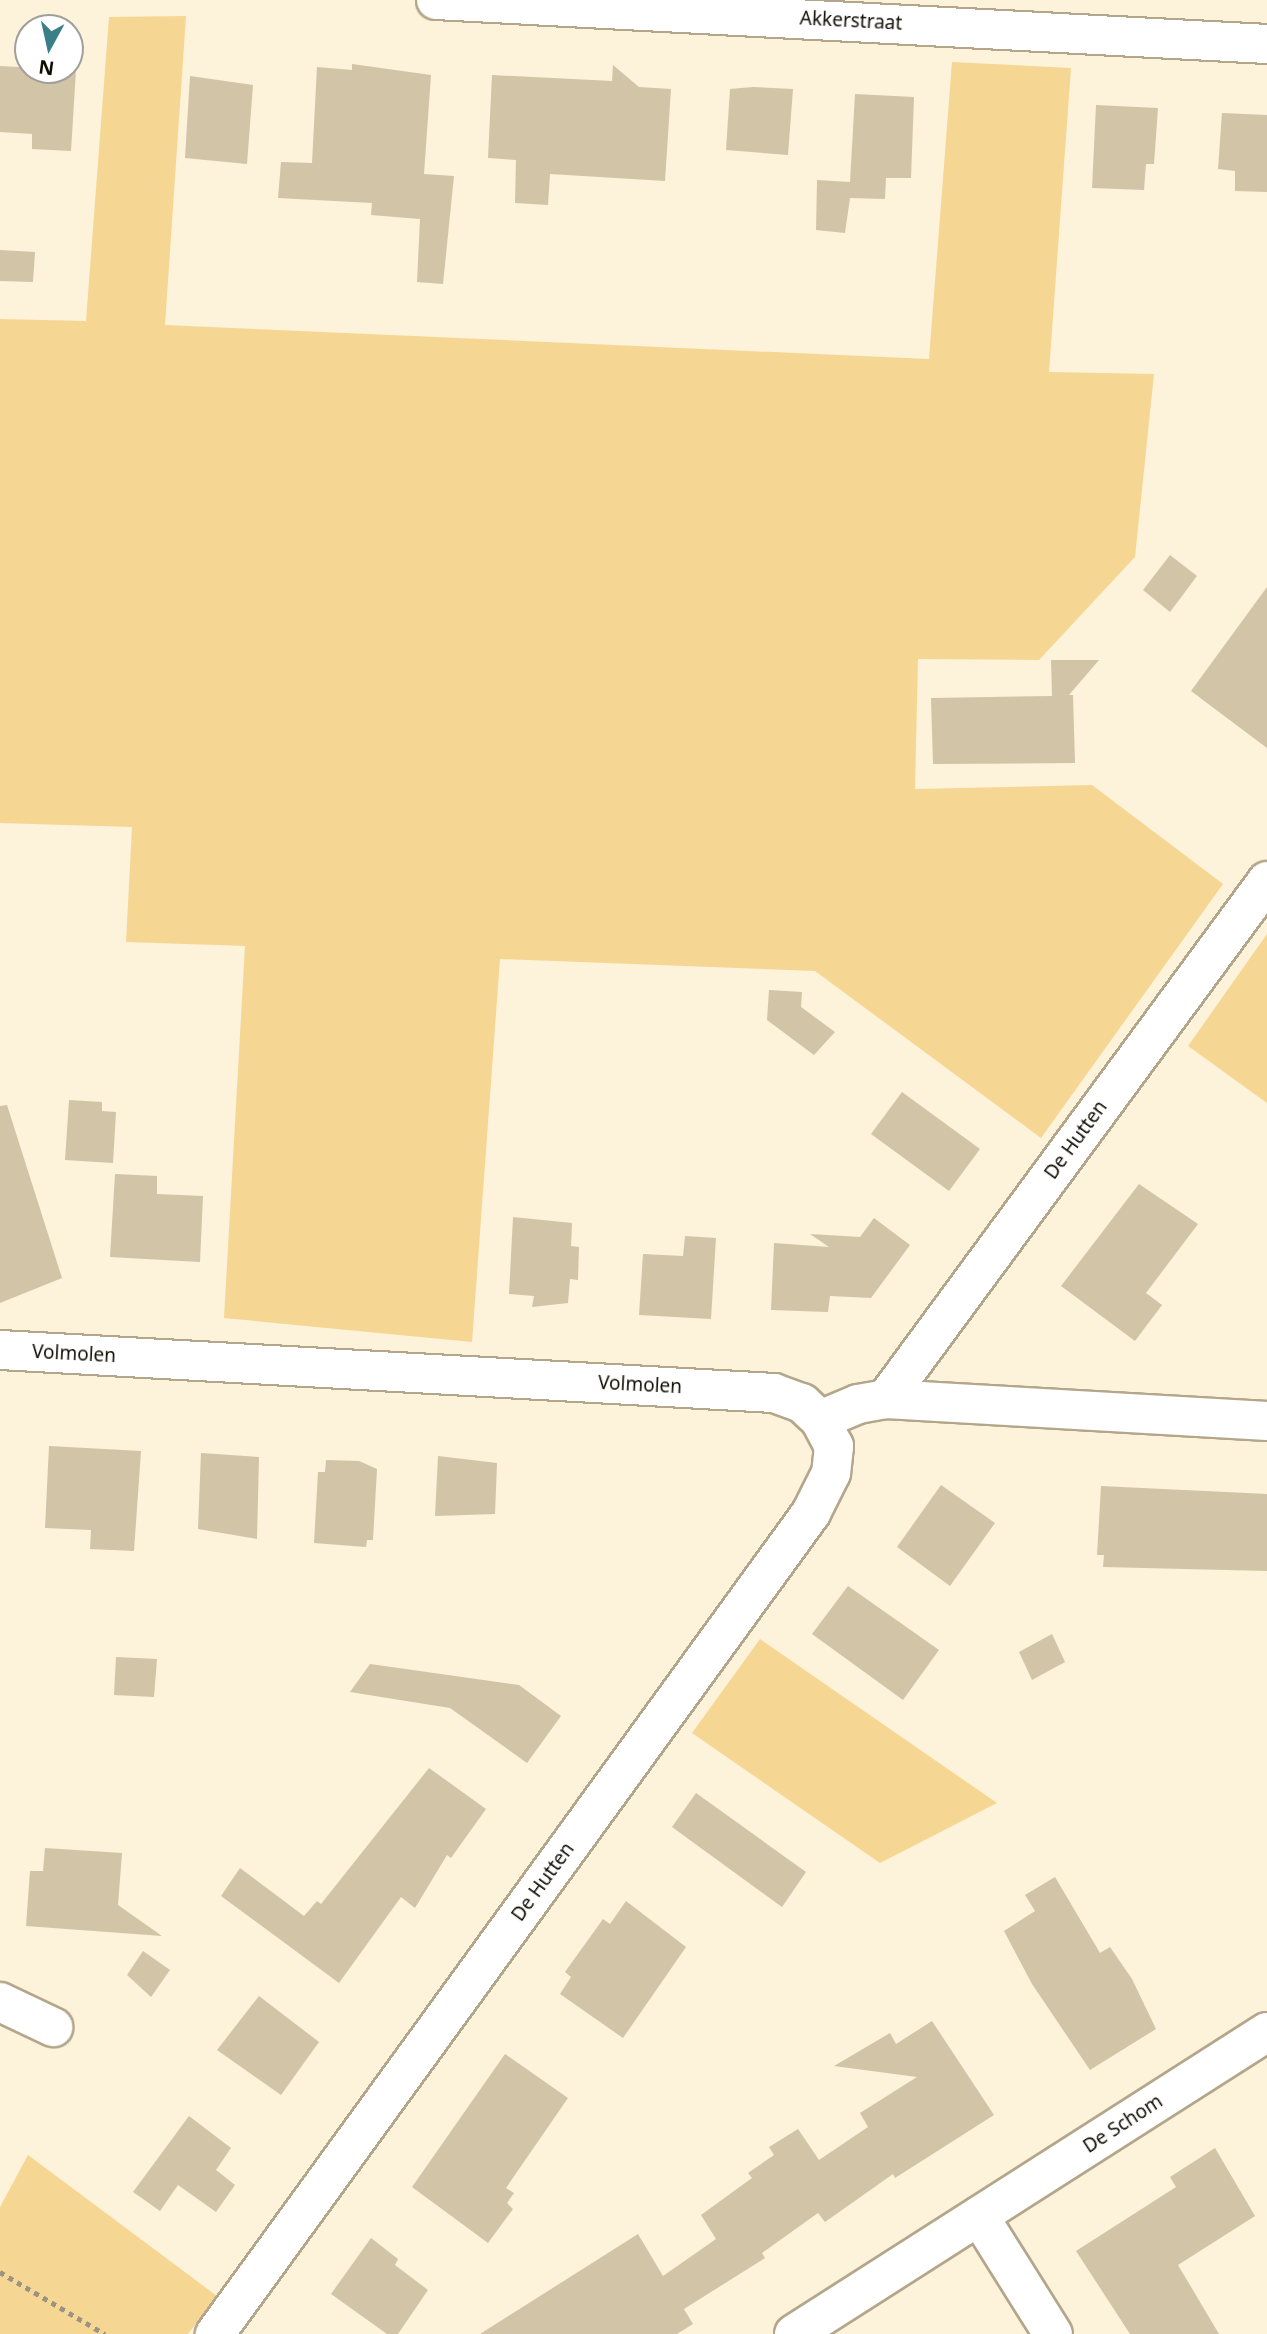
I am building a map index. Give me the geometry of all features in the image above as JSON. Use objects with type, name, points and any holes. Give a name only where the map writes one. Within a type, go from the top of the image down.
[{"type":"street","name":"Akkerstraat","points":[[436,0],[1267,44]]},
{"type":"street","name":"De Hutten","points":[[886,1399],[1267,881]]},
{"type":"street","name":"Volmolen","points":[[0,1350],[749,1391],[788,1396],[820,1420]]},
{"type":"street","points":[[820,1420],[858,1404],[886,1399],[1267,1420]]},
{"type":"street","name":"De Hutten","points":[[215,2334],[811,1513],[825,1489],[834,1459],[834,1446],[820,1420]]},
{"type":"street","points":[[0,2002],[53,2027]]},
{"type":"street","name":"De Schom","points":[[793,2334],[1267,2032]]},
{"type":"street","points":[[979,2216],[1053,2334]]},
{"type":"path","points":[[0,2272],[104,2334]]},
{"type":"shaded area","points":[[186,16],[165,325],[929,359],[952,62],[1071,68],[1049,372],[1154,374],[1135,557],[1039,660],[918,659],[915,789],[1092,785],[1223,884],[1041,1138],[815,971],[500,959],[472,1342],[224,1318],[245,946],[126,942],[132,827],[0,823],[0,319],[86,321],[109,17]]},
{"type":"shaded area","points":[[1267,934],[1267,1103],[1188,1046]]},
{"type":"shaded area","points":[[760,1639],[997,1803],[880,1863],[692,1733]]},
{"type":"shaded area","points":[[28,2155],[217,2296],[188,2334],[0,2334],[0,2207]]},
{"type":"building","points":[[352,64],[431,75],[424,174],[454,176],[443,284],[417,282],[420,219],[371,215],[372,203],[278,198],[281,162],[312,163],[317,67],[352,70]]},
{"type":"building","points":[[613,65],[639,87],[671,89],[665,181],[550,174],[548,205],[515,203],[516,160],[488,158],[492,75],[612,81]]},
{"type":"building","points":[[0,66],[14,67],[14,84],[75,84],[71,151],[32,149],[32,134],[0,132]]},
{"type":"building","points":[[190,76],[253,85],[247,164],[185,158]]},
{"type":"building","points":[[730,89],[793,89],[788,155],[726,150]]},
{"type":"building","points":[[855,94],[914,97],[911,178],[886,178],[885,199],[850,198],[845,233],[816,230],[817,180],[850,182]]},
{"type":"building","points":[[1096,105],[1158,108],[1154,164],[1146,164],[1144,190],[1092,188]]},
{"type":"building","points":[[1222,113],[1267,115],[1267,192],[1235,191],[1235,171],[1218,169]]},
{"type":"building","points":[[0,250],[35,252],[33,282],[0,281]]},
{"type":"building","points":[[1170,555],[1197,576],[1170,612],[1143,590]]},
{"type":"building","points":[[1267,587],[1267,748],[1191,691]]},
{"type":"building","points":[[1051,660],[1099,660],[1069,695],[1073,695],[1075,763],[933,764],[931,698],[1052,696]]},
{"type":"building","points":[[769,990],[802,992],[801,1007],[835,1032],[814,1055],[767,1020]]},
{"type":"building","points":[[902,1092],[980,1149],[949,1191],[871,1134]]},
{"type":"building","points":[[69,1100],[102,1102],[102,1111],[116,1112],[113,1163],[65,1160]]},
{"type":"building","points":[[7,1105],[62,1278],[0,1303],[0,1106]]},
{"type":"building","points":[[115,1174],[157,1176],[157,1194],[203,1196],[200,1262],[110,1257]]},
{"type":"building","points":[[1139,1184],[1198,1224],[1146,1293],[1162,1305],[1135,1341],[1061,1286]]},
{"type":"building","points":[[513,1217],[572,1223],[571,1246],[579,1247],[578,1280],[570,1279],[568,1303],[532,1307],[534,1296],[509,1294]]},
{"type":"building","points":[[874,1218],[910,1245],[871,1298],[830,1296],[828,1312],[771,1310],[774,1243],[829,1247],[810,1234],[860,1237]]},
{"type":"building","points":[[685,1236],[716,1238],[711,1319],[639,1315],[643,1254],[683,1256]]},
{"type":"building","points":[[49,1446],[141,1451],[134,1551],[90,1549],[91,1530],[45,1528]]},
{"type":"building","points":[[201,1453],[259,1457],[257,1539],[198,1529]]},
{"type":"building","points":[[438,1456],[497,1463],[495,1514],[435,1516]]},
{"type":"building","points":[[326,1460],[359,1461],[377,1469],[373,1540],[367,1540],[366,1547],[314,1543],[318,1472],[325,1472]]},
{"type":"building","points":[[941,1485],[995,1523],[950,1586],[897,1547]]},
{"type":"building","points":[[1101,1486],[1267,1494],[1267,1571],[1103,1567],[1104,1555],[1097,1555]]},
{"type":"building","points":[[848,1586],[939,1650],[903,1700],[812,1634]]},
{"type":"building","points":[[1052,1634],[1065,1662],[1032,1680],[1019,1652]]},
{"type":"building","points":[[116,1657],[157,1659],[154,1697],[114,1695]]},
{"type":"building","points":[[370,1664],[519,1685],[561,1716],[527,1763],[450,1708],[350,1692]]},
{"type":"building","points":[[429,1768],[486,1809],[451,1858],[447,1855],[415,1908],[401,1897],[339,1983],[221,1896],[240,1868],[304,1916],[317,1901],[321,1904]]},
{"type":"building","points":[[696,1793],[806,1872],[782,1907],[672,1827]]},
{"type":"building","points":[[45,1848],[122,1853],[118,1905],[162,1936],[26,1926],[30,1871],[43,1871]]},
{"type":"building","points":[[1055,1877],[1100,1953],[1110,1947],[1132,1979],[1156,2029],[1090,2070],[1032,1984],[1004,1931],[1035,1911],[1025,1895]]},
{"type":"building","points":[[626,1901],[686,1947],[623,2038],[560,1994],[571,1977],[565,1972],[603,1919],[610,1924]]},
{"type":"building","points":[[143,1951],[170,1970],[151,1997],[127,1975]]},
{"type":"building","points":[[259,1996],[319,2042],[281,2095],[217,2050]]},
{"type":"building","points":[[932,2021],[994,2115],[895,2178],[893,2174],[825,2222],[818,2213],[762,2253],[765,2258],[684,2309],[693,2324],[677,2334],[480,2334],[638,2234],[663,2276],[716,2239],[701,2215],[752,2178],[748,2173],[774,2155],[769,2147],[798,2129],[819,2160],[868,2127],[860,2113],[917,2077],[834,2066],[890,2033],[896,2044]]},
{"type":"building","points":[[505,2054],[568,2098],[506,2188],[514,2193],[507,2203],[513,2209],[488,2243],[412,2187]]},
{"type":"building","points":[[189,2116],[231,2148],[216,2170],[235,2185],[216,2212],[178,2185],[160,2211],[133,2192]]},
{"type":"building","points":[[1215,2148],[1255,2216],[1178,2265],[1219,2334],[1130,2334],[1076,2251],[1176,2187],[1170,2177]]},
{"type":"building","points":[[371,2238],[398,2259],[395,2265],[428,2290],[398,2334],[387,2334],[331,2294]]}]
